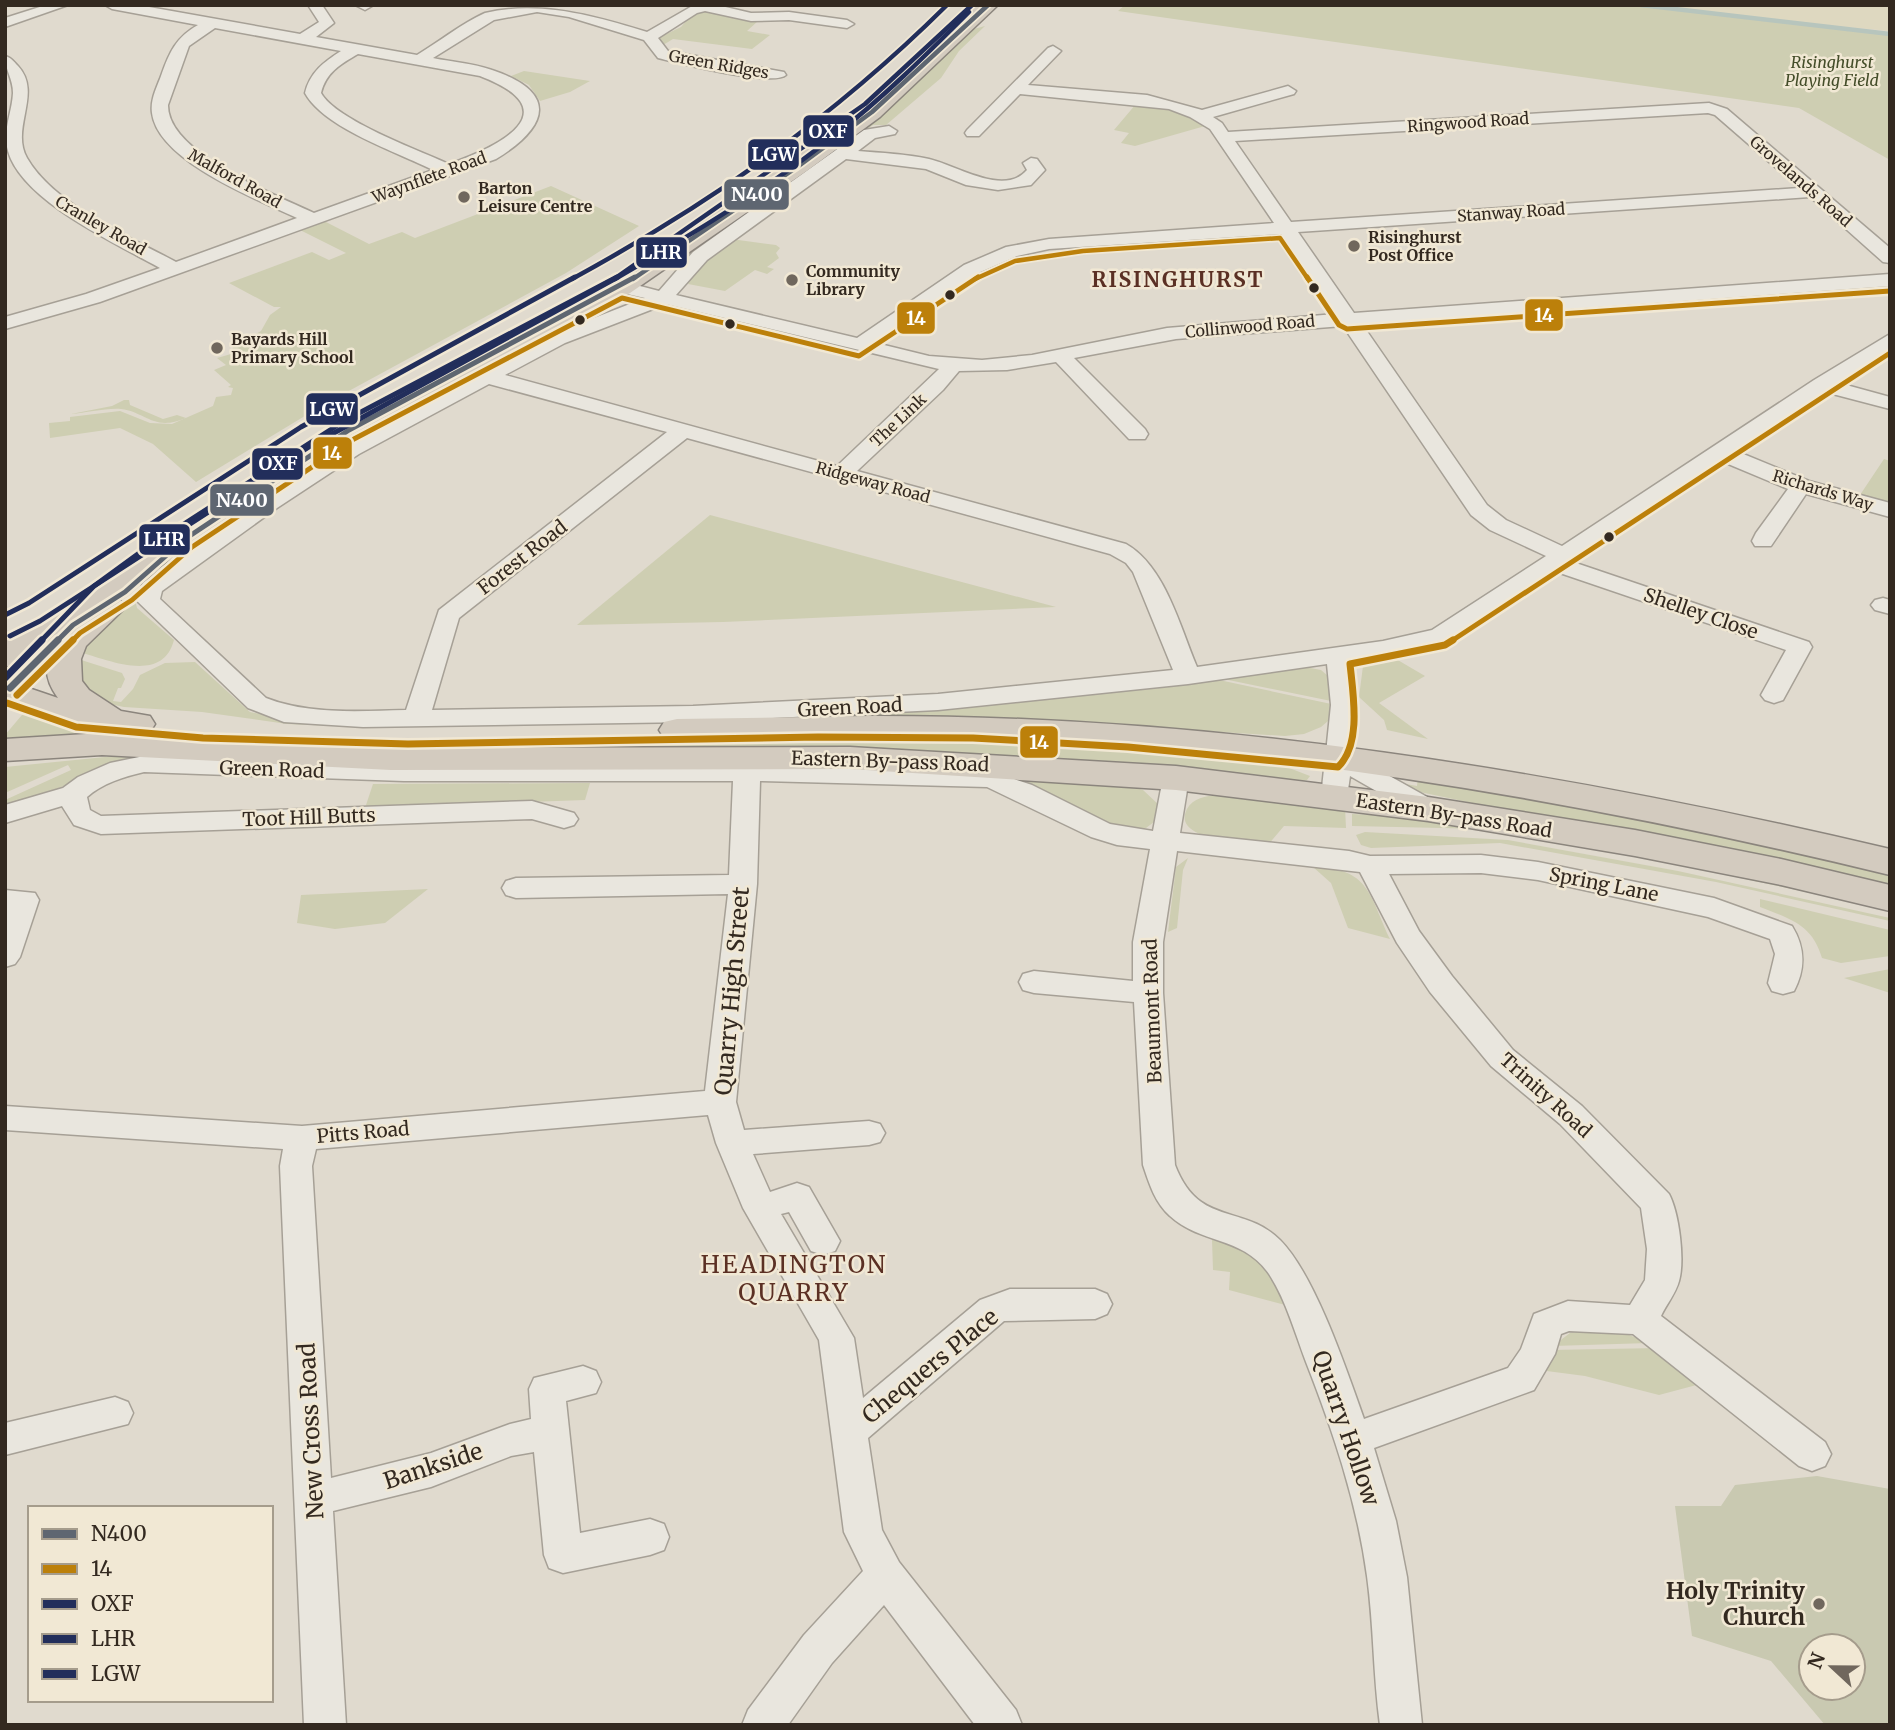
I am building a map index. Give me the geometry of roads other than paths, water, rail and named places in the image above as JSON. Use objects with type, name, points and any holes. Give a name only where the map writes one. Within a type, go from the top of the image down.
[{"type":"highway","points":[[126,723],[88,707],[73,695],[64,682],[61,666],[70,644],[185,538],[349,430],[621,287],[800,165],[872,112],[920,59],[962,5]]},
{"type":"highway","points":[[5,627],[42,607],[341,417],[595,277],[692,218],[829,125],[920,59],[988,5]]},
{"type":"highway","points":[[7,686],[73,625],[126,592]]},
{"type":"highway","points":[[7,686],[48,626],[126,592]]},
{"type":"highway","name":"Eastern By-pass Road","points":[[7,686],[77,717],[126,723],[308,732],[460,735],[771,728],[996,728],[1138,737],[1412,767],[1628,804],[1779,834],[1890,862]]},
{"type":"highway","name":"Eastern By-pass Road","points":[[5,750],[102,744],[391,759],[850,758],[1176,778],[1428,809],[1635,843],[1781,872],[1890,898]]},
{"type":"street","points":[[5,23],[61,5]]},
{"type":"street","name":"Waynflete Road","points":[[5,323],[93,298],[489,155],[509,145],[530,123],[532,104],[521,89],[501,78],[475,70],[111,5]]},
{"type":"street","points":[[738,14],[759,5]]},
{"type":"street","points":[[302,40],[327,23],[320,6]]},
{"type":"street","name":"Green Ridges","points":[[418,61],[502,8],[561,10],[649,37],[692,10],[705,6],[757,17],[789,16],[847,24]]},
{"type":"street","name":"Malford Road","points":[[213,23],[189,36],[179,48],[161,98],[160,115],[164,125],[177,143],[197,159],[313,219]]},
{"type":"street","name":"Green Ridges","points":[[649,37],[658,61],[750,76],[778,75]]},
{"type":"street","points":[[355,49],[329,65],[316,81],[313,93],[319,104],[337,118],[448,170]]},
{"type":"street","points":[[972,133],[1053,51]]},
{"type":"street","name":"Cranley Road","points":[[5,61],[16,72],[21,83],[13,141],[17,155],[29,175],[56,200],[176,269]]},
{"type":"street","points":[[1016,88],[1062,95],[1159,102],[1203,115],[1226,137],[1284,228],[1479,510],[1498,525],[1555,558],[1887,343]]},
{"type":"street","points":[[1203,115],[1288,90]]},
{"type":"street","name":"Ringwood Road","points":[[1226,137],[1709,108]]},
{"type":"street","name":"Grovelands Road","points":[[1709,108],[1721,112],[1890,258]]},
{"type":"street","points":[[126,592],[351,449],[484,376],[558,339],[663,298],[690,265],[708,250],[870,134],[889,131]]},
{"type":"street","points":[[845,154],[938,166],[971,181],[990,184],[1017,184],[1028,180],[1036,170],[1031,163]]},
{"type":"street","name":"Stanway Road","points":[[859,346],[971,269],[1012,251],[1082,241],[1814,192]]},
{"type":"street","name":"Collinwood Road","points":[[621,287],[859,346],[953,366],[994,366],[1062,357],[1132,339],[1170,333],[1890,280]]},
{"type":"street","points":[[1062,357],[1137,434]]},
{"type":"street","name":"The Link","points":[[842,473],[936,386],[953,366]]},
{"type":"street","name":"Ridgeway Road","points":[[484,376],[1118,549],[1134,558],[1143,570],[1188,676]]},
{"type":"street","points":[[1821,384],[1890,403]]},
{"type":"street","name":"Forest Road","points":[[416,719],[449,615],[681,431]]},
{"type":"street","name":"Richards Way","points":[[1718,453],[1801,486],[1890,510]]},
{"type":"street","points":[[1763,541],[1772,522],[1782,513],[1801,486]]},
{"type":"street","name":"Green Road","points":[[126,592],[148,600],[257,703],[284,714],[306,717],[416,719],[694,715],[938,702],[1188,676],[1338,655],[1440,636],[1555,558]]},
{"type":"street","name":"Shelley Close","points":[[1555,558],[1800,647],[1774,695]]},
{"type":"street","points":[[1334,797],[1336,757],[1344,705],[1338,655]]},
{"type":"street","points":[[1336,757],[1428,809]]},
{"type":"street","name":"Green Road","points":[[5,814],[73,794],[88,783],[118,769],[144,764],[404,773],[747,771],[990,779],[1006,784],[1093,829],[1117,836],[1167,841]]},
{"type":"street","name":"Quarry High Street","points":[[747,771],[743,884],[720,1102],[732,1143],[761,1208],[836,1338],[851,1430],[863,1532],[885,1576],[1001,1725]]},
{"type":"street","name":"Beaumont Road","points":[[1174,1201],[1164,1184],[1160,1166],[1148,993],[1150,923],[1167,841],[1176,778]]},
{"type":"street","name":"Toot Hill Butts","points":[[73,794],[76,813],[86,823],[101,825],[532,810],[564,819]]},
{"type":"street","points":[[1167,841],[1349,860],[1370,865]]},
{"type":"street","name":"Spring Lane","points":[[1370,865],[1481,864],[1538,871],[1714,908],[1782,933],[1790,954],[1783,983]]},
{"type":"street","name":"Trinity Road","points":[[1370,865],[1407,936],[1441,984],[1493,1047],[1512,1068],[1571,1115],[1657,1203],[1664,1250],[1662,1281],[1640,1320]]},
{"type":"street","points":[[516,888],[582,876],[743,884]]},
{"type":"street","points":[[5,900],[25,900],[5,957]]},
{"type":"street","points":[[1034,982],[1148,993]]},
{"type":"street","name":"Pitts Road","points":[[5,1118],[302,1138],[720,1102]]},
{"type":"street","points":[[732,1143],[869,1133]]},
{"type":"street","name":"New Cross Road","points":[[302,1138],[296,1166],[325,1725]]},
{"type":"street","points":[[761,1208],[797,1196],[823,1241]]},
{"type":"street","name":"Quarry Hollow","points":[[1174,1201],[1192,1216],[1256,1239],[1278,1261],[1300,1301],[1355,1439],[1378,1523],[1387,1580],[1401,1725]]},
{"type":"street","name":"Chequers Place","points":[[851,1430],[992,1310],[1010,1304],[1095,1304]]},
{"type":"street","points":[[1355,1439],[1521,1379],[1537,1354],[1546,1324],[1568,1316],[1640,1320],[1812,1454]]},
{"type":"street","points":[[583,1382],[547,1389],[563,1555],[650,1537]]},
{"type":"street","points":[[5,1439],[115,1413]]},
{"type":"street","name":"Bankside","points":[[314,1499],[431,1471],[510,1440],[551,1432]]},
{"type":"street","points":[[763,1725],[818,1649],[885,1576]]},
{"type":"waterway","points":[[1641,5],[1890,34]]},
{"type":"place","name":"Barton Leisure Centre","points":[[464,197]]},
{"type":"place","name":"Risinghurst Post Office","points":[[1354,246]]},
{"type":"place","name":"Community Library","points":[[792,280]]},
{"type":"place","name":"Bayards Hill Primary School","points":[[217,348]]},
{"type":"place","name":"Holy Trinity Church","points":[[1819,1604]]},
{"type":"district","name":"RISINGHURST","points":[[1178,280]]},
{"type":"district","name":"HEADINGTON QUARRY","points":[[794,1279]]},
{"type":"park label","name":"Risinghurst Playing Field","points":[[1832,71]]}]
